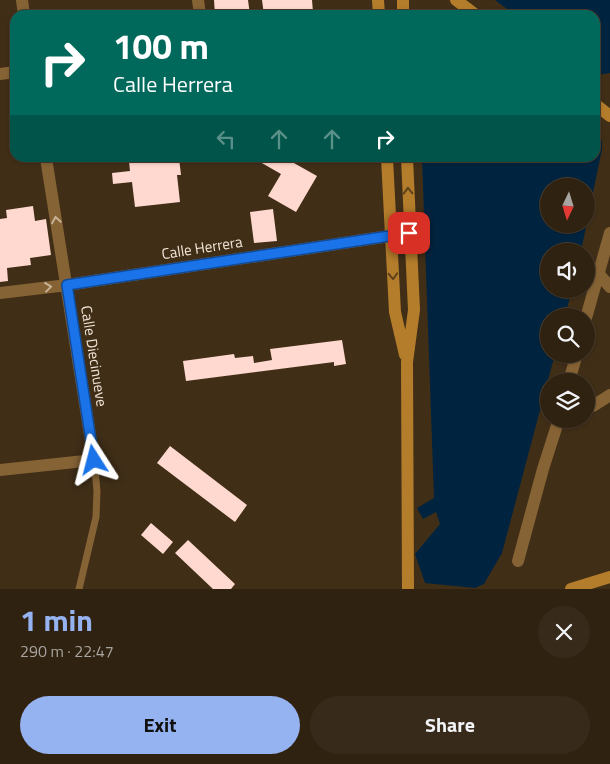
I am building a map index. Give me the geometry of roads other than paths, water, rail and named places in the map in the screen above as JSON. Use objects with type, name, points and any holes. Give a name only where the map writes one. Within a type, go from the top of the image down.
[{"type":"main road","points":[[456,0],[469,10]]},
{"type":"main road","points":[[600,108],[610,116]]},
{"type":"main road","points":[[387,162],[395,312],[407,362]]},
{"type":"main road","points":[[407,162],[414,310],[407,362],[408,589]]},
{"type":"main road","points":[[571,589],[610,578]]},
{"type":"street","name":"Calle Diecinueve","points":[[47,162],[94,460]]},
{"type":"street","name":"Calle Herrera","points":[[0,293],[67,285],[409,233]]},
{"type":"street","points":[[589,308],[610,233]]},
{"type":"street","points":[[598,273],[609,286]]},
{"type":"street","points":[[595,405],[610,395]]},
{"type":"street","points":[[518,561],[543,468],[556,428]]},
{"type":"street","points":[[0,470],[94,460]]},
{"type":"lane","name":"Calle Diecinueve","points":[[79,589],[96,517],[97,491],[94,460]]},
{"type":"water","points":[[495,0],[610,0],[610,73],[600,75],[600,10],[508,10]]},
{"type":"water","points":[[600,138],[602,140],[602,149],[600,159]]},
{"type":"water","points":[[422,162],[599,162],[595,183],[595,178],[540,178],[540,233],[585,233],[583,243],[540,243],[540,298],[570,298],[567,308],[540,308],[540,363],[553,363],[550,373],[540,373],[540,410],[502,553],[484,584],[475,588],[425,583],[415,554],[440,524],[436,512],[423,519],[417,508],[434,498]]}]
